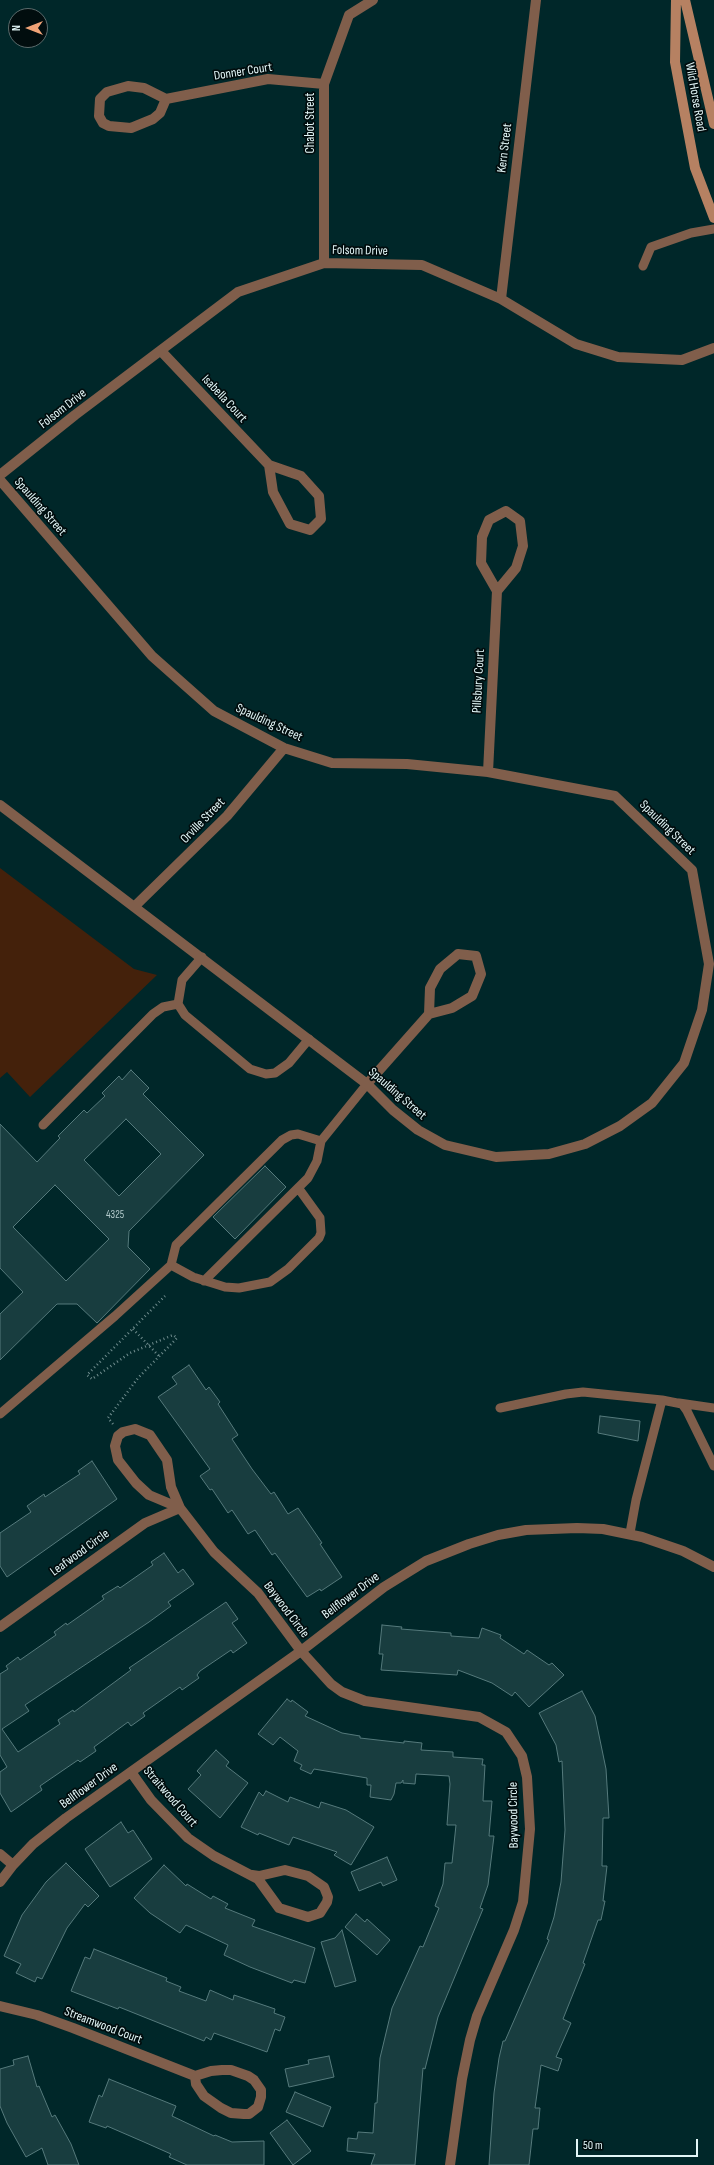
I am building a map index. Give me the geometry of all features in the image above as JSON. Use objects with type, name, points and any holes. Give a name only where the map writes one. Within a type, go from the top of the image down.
[{"type":"street","name":"Chabot Street","points":[[324,263],[324,84],[349,15],[372,0]]},
{"type":"street","name":"Kern Street","points":[[501,299],[536,0]]},
{"type":"street","name":"Wild Horse Road","points":[[676,0],[675,62],[695,168],[714,218]]},
{"type":"street","name":"Wild Horse Road","points":[[685,0],[714,124]]},
{"type":"street","name":"Donner Court","points":[[166,99],[268,79],[324,84]]},
{"type":"street","points":[[128,86],[144,88],[166,99],[160,113],[154,119],[131,128],[110,126],[103,123],[99,116],[100,99],[107,92],[128,86]]},
{"type":"street","name":"Folsom Drive","points":[[0,475],[75,415],[238,292],[324,263],[422,265],[501,299],[576,344],[618,357],[682,360],[714,348]]},
{"type":"street","name":"Isabella Court","points":[[161,351],[268,465]]},
{"type":"street","points":[[268,465],[301,476],[319,496],[321,519],[310,530],[290,524],[273,492],[268,465]]},
{"type":"street","name":"Spaulding Street","points":[[0,480],[152,656],[214,711],[284,748],[332,762],[407,764],[488,772],[615,796],[692,870],[709,964],[702,1010],[684,1063],[652,1103],[620,1126],[585,1144],[549,1154],[496,1156],[445,1145],[418,1130],[393,1110],[366,1084],[202,957],[0,805]]},
{"type":"street","points":[[506,511],[520,521],[523,546],[516,568],[496,591],[481,563],[482,537],[490,520],[506,511]]},
{"type":"street","name":"Pillsbury Court","points":[[488,772],[496,591]]},
{"type":"street","name":"Orville Street","points":[[135,906],[227,816],[284,748]]},
{"type":"street","points":[[366,1084],[429,1014],[452,1008],[472,996],[481,974],[476,956],[458,954],[440,969],[430,988],[429,1014]]},
{"type":"street","name":"Baywood Circle","points":[[180,1508],[149,1495],[136,1483],[118,1460],[115,1446],[118,1436],[123,1432],[135,1428],[150,1435],[167,1460],[171,1487],[180,1508],[214,1552],[258,1593],[301,1651],[331,1684],[353,1698],[378,1703],[467,1714],[490,1721],[501,1728],[511,1738],[522,1756],[525,1767],[530,1828],[523,1902],[514,1930],[477,2016],[470,2040],[462,2079],[450,2165]]},
{"type":"street","name":"Leafwood Circle","points":[[0,1627],[145,1523],[180,1508]]},
{"type":"street","name":"Bellflower Drive","points":[[0,1882],[13,1865],[48,1832],[301,1651],[408,1571],[452,1550],[498,1535],[526,1530],[577,1528],[630,1533],[670,1546],[714,1567]]},
{"type":"street","name":"Straitwood Court","points":[[131,1772],[156,1805],[188,1838],[214,1856],[252,1875],[263,1883],[276,1906],[282,1910],[302,1916],[315,1916],[323,1909],[327,1902],[328,1897],[324,1886],[308,1876],[285,1870],[259,1876],[252,1875]]},
{"type":"street","points":[[0,1854],[13,1865]]},
{"type":"street","name":"Streamwood Court","points":[[0,2006],[37,2015],[195,2076]]},
{"type":"street","points":[[231,2070],[248,2076],[254,2080],[261,2090],[262,2095],[258,2107],[249,2114],[230,2113],[204,2096],[196,2084],[195,2076],[211,2071],[231,2070]]},
{"type":"lane","points":[[643,266],[651,246],[691,233],[714,228]]},
{"type":"lane","points":[[202,957],[182,980],[178,1004],[191,1020],[250,1069],[258,1072],[275,1072],[289,1063],[309,1040]]},
{"type":"lane","points":[[43,1125],[153,1014],[163,1007],[178,1004]]},
{"type":"lane","points":[[204,1281],[299,1189],[313,1171],[320,1154],[321,1141],[366,1084]]},
{"type":"lane","points":[[0,1414],[115,1316],[171,1265],[176,1246],[282,1140],[291,1135],[298,1134],[321,1141]]},
{"type":"lane","points":[[171,1265],[204,1281],[225,1287],[257,1286],[270,1282],[293,1264],[319,1238],[322,1227],[320,1218],[315,1208],[299,1189]]},
{"type":"lane","points":[[500,1408],[566,1394],[583,1392],[662,1400],[714,1408]]},
{"type":"lane","points":[[630,1533],[636,1500],[662,1400]]},
{"type":"lane","points":[[678,1403],[687,1411],[714,1466]]},
{"type":"path","points":[[116,1427],[108,1418],[138,1378],[177,1338],[173,1335],[130,1353],[92,1379],[87,1375],[165,1296]]},
{"type":"path","points":[[133,1329],[159,1356]]},
{"type":"shaded area","points":[[0,868],[134,969],[157,975],[30,1097],[7,1072],[0,1078]]},
{"type":"building","points":[[131,1070],[149,1088],[143,1094],[204,1155],[129,1231],[128,1247],[150,1269],[97,1323],[77,1304],[57,1304],[0,1360],[0,1314],[23,1292],[0,1268],[0,1124],[37,1162],[60,1138],[58,1136],[84,1110],[87,1113],[105,1096],[102,1093],[119,1076],[122,1080]],"holes":[[[126,1119],[161,1154],[119,1196],[84,1160]],[[55,1185],[109,1239],[66,1281],[13,1227]]]},
{"type":"building","points":[[265,1166],[286,1187],[235,1239],[213,1217]]},
{"type":"building","points":[[189,1365],[206,1390],[209,1387],[220,1402],[218,1404],[238,1435],[232,1439],[252,1469],[271,1494],[274,1492],[288,1514],[298,1508],[322,1543],[320,1544],[342,1577],[321,1591],[320,1589],[307,1597],[275,1553],[272,1555],[255,1530],[248,1534],[232,1510],[228,1513],[212,1489],[210,1490],[200,1476],[210,1469],[158,1397],[177,1384],[172,1377]]},
{"type":"building","points":[[600,1416],[640,1421],[638,1441],[598,1433]]},
{"type":"building","points":[[92,1461],[117,1499],[7,1577],[0,1566],[0,1533],[31,1512],[27,1506],[44,1494],[45,1497],[80,1474],[78,1471]]},
{"type":"building","points":[[164,1553],[178,1573],[183,1569],[194,1584],[168,1602],[171,1606],[149,1622],[25,1705],[29,1711],[2,1729],[18,1752],[60,1724],[58,1720],[73,1710],[74,1712],[131,1670],[129,1668],[226,1602],[238,1619],[232,1623],[247,1643],[233,1653],[231,1650],[200,1671],[197,1675],[199,1678],[182,1690],[180,1687],[143,1713],[145,1716],[131,1726],[128,1722],[94,1747],[96,1751],[80,1762],[78,1760],[40,1786],[42,1790],[11,1812],[0,1793],[0,1772],[7,1767],[0,1755],[0,1674],[8,1669],[6,1666],[18,1657],[20,1660],[56,1635],[54,1632],[66,1623],[67,1625],[104,1599],[102,1596],[118,1586],[120,1588],[153,1565],[151,1562]]},
{"type":"building","points":[[382,1625],[402,1627],[401,1629],[451,1633],[451,1636],[479,1638],[482,1628],[501,1635],[500,1638],[524,1654],[527,1650],[549,1665],[552,1663],[564,1675],[529,1707],[515,1692],[512,1696],[492,1683],[458,1670],[457,1675],[381,1670],[383,1654],[379,1654]]},
{"type":"building","points":[[582,1691],[595,1716],[606,1769],[609,1818],[603,1818],[602,1866],[607,1866],[603,1901],[605,1901],[601,1920],[598,1920],[583,1963],[585,1964],[563,2019],[571,2023],[556,2057],[562,2059],[558,2071],[541,2065],[535,2108],[540,2108],[538,2129],[533,2129],[529,2165],[489,2165],[494,2093],[503,2041],[505,2041],[549,1940],[547,1939],[554,1917],[561,1882],[565,1830],[562,1761],[559,1762],[556,1745],[539,1713]]},
{"type":"building","points":[[287,1699],[291,1702],[292,1700],[308,1712],[305,1716],[342,1733],[360,1736],[360,1738],[404,1743],[404,1741],[422,1743],[421,1750],[453,1752],[453,1757],[483,1759],[482,1765],[485,1765],[483,1801],[492,1801],[489,1836],[494,1836],[488,1885],[480,1908],[483,1909],[438,2017],[425,2069],[423,2068],[415,2165],[371,2165],[375,2154],[347,2151],[348,2138],[357,2139],[358,2132],[373,2133],[380,2058],[392,2008],[420,1946],[423,1947],[439,1908],[435,1906],[443,1884],[445,1863],[452,1863],[456,1825],[447,1825],[450,1784],[449,1776],[416,1774],[415,1784],[403,1783],[403,1780],[401,1783],[396,1783],[391,1800],[370,1797],[371,1785],[367,1785],[367,1778],[314,1769],[311,1774],[300,1769],[302,1765],[294,1761],[298,1751],[280,1737],[273,1745],[258,1734]]},
{"type":"building","points":[[216,1750],[229,1762],[226,1766],[248,1783],[220,1818],[188,1789],[201,1775],[197,1771]]},
{"type":"building","points":[[266,1791],[288,1802],[290,1797],[319,1808],[321,1802],[346,1810],[374,1827],[351,1865],[334,1855],[337,1852],[293,1837],[289,1845],[259,1833],[258,1835],[241,1827],[259,1792],[263,1796]]},
{"type":"building","points":[[121,1822],[128,1833],[133,1830],[152,1859],[110,1887],[85,1849]]},
{"type":"building","points":[[387,1857],[397,1880],[383,1886],[381,1882],[359,1891],[351,1872]]},
{"type":"building","points":[[66,1863],[99,1896],[88,1907],[85,1904],[67,1928],[42,1979],[37,1977],[35,1982],[16,1973],[21,1964],[4,1956],[22,1915],[46,1882]]},
{"type":"building","points":[[164,1865],[186,1886],[187,1884],[211,1899],[213,1896],[228,1904],[225,1908],[255,1920],[252,1926],[315,1948],[305,1983],[294,1980],[292,1983],[250,1967],[224,1955],[228,1945],[186,1925],[180,1933],[150,1913],[134,1898]]},
{"type":"building","points":[[356,1914],[365,1922],[367,1919],[390,1940],[377,1955],[345,1927]]},
{"type":"building","points":[[342,1930],[356,1981],[335,1987],[321,1942],[335,1938]]},
{"type":"building","points":[[94,1949],[167,1978],[166,1981],[181,1987],[179,1991],[206,2001],[210,1990],[233,2000],[234,1995],[275,2009],[274,2013],[285,2017],[280,2031],[275,2029],[267,2052],[214,2033],[211,2040],[206,2037],[204,2041],[119,2007],[118,2009],[71,1991],[85,1957],[90,1959]]},
{"type":"building","points":[[28,2056],[37,2087],[39,2086],[52,2117],[55,2115],[71,2144],[79,2165],[48,2165],[42,2148],[26,2157],[7,2123],[0,2106],[0,2069],[14,2065],[13,2060]]},
{"type":"building","points":[[329,2056],[334,2077],[289,2087],[285,2069],[309,2064],[308,2060]]},
{"type":"building","points":[[109,2079],[176,2106],[172,2116],[214,2136],[215,2135],[232,2142],[264,2141],[264,2165],[187,2165],[169,2157],[171,2154],[144,2142],[107,2126],[106,2128],[89,2122],[99,2095],[102,2097]]},
{"type":"building","points":[[295,2092],[331,2107],[323,2127],[286,2112]]},
{"type":"building","points":[[287,2120],[311,2151],[293,2165],[270,2133]]}]
